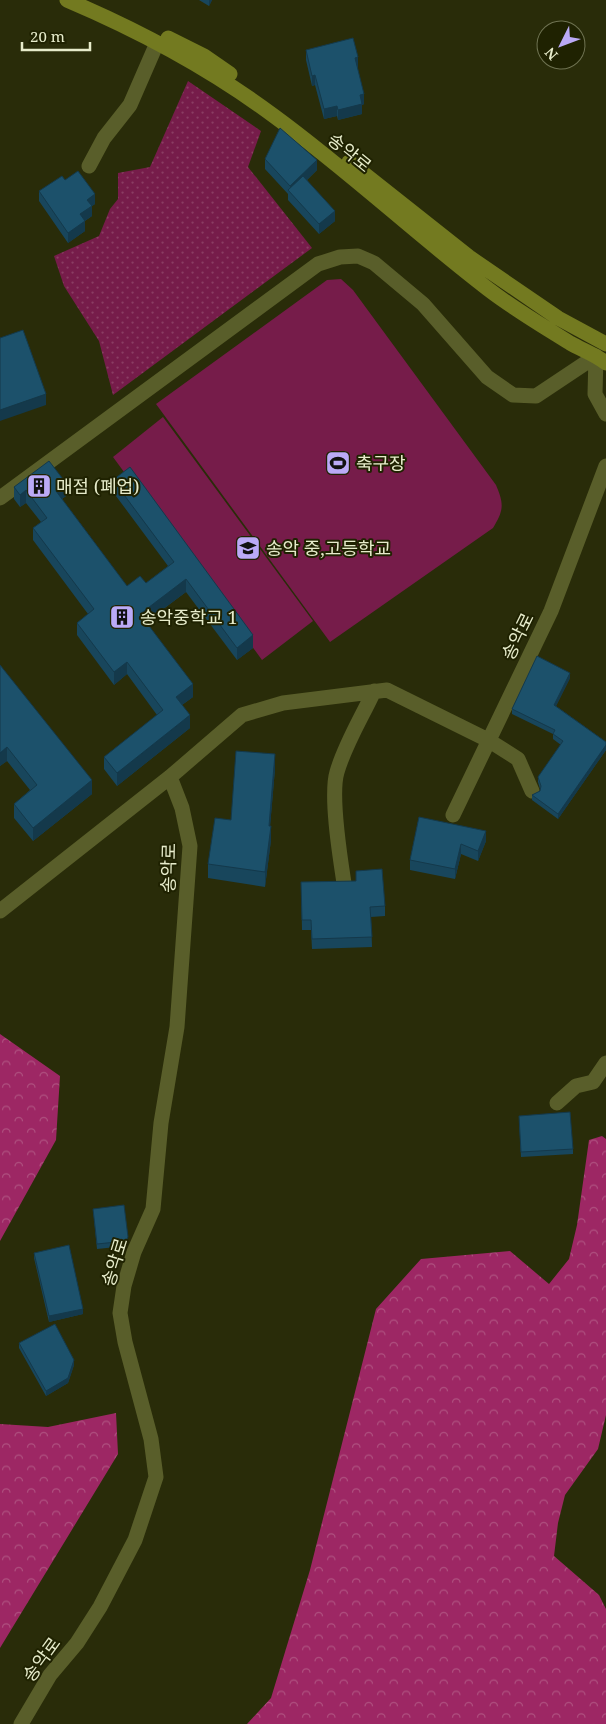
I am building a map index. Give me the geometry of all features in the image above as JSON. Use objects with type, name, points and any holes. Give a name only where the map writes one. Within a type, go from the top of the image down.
[{"type":"main road","name":"송악로","points":[[67,0],[157,43],[217,77],[274,116],[490,290],[572,344],[603,354]]},
{"type":"main road","points":[[85,0],[204,56],[261,96],[470,257],[558,318],[603,354]]},
{"type":"street","points":[[89,166],[104,138],[130,105],[157,43]]},
{"type":"street","points":[[0,498],[318,264],[340,257],[358,256],[374,263],[423,304],[487,377],[513,395],[536,396],[603,354]]},
{"type":"street","points":[[603,354],[595,394],[606,414]]},
{"type":"street","name":"송악로","points":[[453,815],[551,611],[606,466]]},
{"type":"street","points":[[0,911],[170,777],[242,715],[283,703],[387,690],[488,740],[518,759],[532,792]]},
{"type":"street","points":[[344,883],[339,852],[335,799],[336,773],[374,691]]},
{"type":"street","name":"송악로","points":[[21,1724],[50,1675],[77,1643],[100,1607],[134,1540],[156,1477],[151,1439],[125,1342],[120,1313],[124,1286],[134,1252],[153,1209],[161,1123],[178,1026],[190,846],[182,808],[170,777]]},
{"type":"street","points":[[557,1103],[576,1086],[593,1082],[606,1063]]},
{"type":"shaded area","points":[[188,81],[261,131],[248,167],[312,248],[113,395],[99,341],[64,286],[54,256],[99,236],[110,209],[118,199],[118,173],[150,167]]},
{"type":"shaded area","name":"축구장","points":[[341,279],[353,290],[496,485],[502,507],[493,528],[330,642],[156,404],[327,280]]},
{"type":"shaded area","points":[[163,417],[313,621],[262,660],[113,457]]},
{"type":"green space","points":[[0,1034],[60,1076],[56,1140],[0,1241]]},
{"type":"green space","points":[[602,1136],[606,1139],[606,1415],[598,1449],[565,1495],[558,1523],[554,1556],[599,1595],[606,1609],[606,1724],[247,1724],[271,1698],[310,1570],[376,1309],[421,1259],[510,1251],[549,1284],[569,1259],[577,1225],[589,1140]]},
{"type":"green space","points":[[116,1413],[118,1454],[0,1648],[0,1424],[48,1427]]},
{"type":"building","points":[[353,38],[358,57],[355,58],[364,94],[360,95],[362,104],[338,110],[337,106],[324,109],[315,75],[312,76],[306,50]]},
{"type":"building","points":[[280,128],[317,160],[290,186],[265,159]]},
{"type":"building","points":[[78,171],[95,194],[87,200],[92,206],[80,214],[85,221],[68,233],[39,191],[62,176],[65,180]]},
{"type":"building","points":[[303,176],[335,211],[319,224],[288,190]]},
{"type":"building","points":[[23,330],[46,394],[0,410],[0,338]]},
{"type":"building","points":[[49,461],[66,483],[56,491],[127,586],[140,576],[146,583],[174,562],[113,480],[130,467],[253,635],[237,648],[186,579],[140,614],[193,684],[176,697],[190,715],[117,773],[104,757],[163,710],[127,662],[114,672],[77,623],[94,609],[33,528],[47,518],[26,490],[20,495],[14,487]]},
{"type":"building","points":[[537,656],[570,673],[554,705],[606,742],[606,745],[558,814],[532,795],[540,791],[541,786],[538,777],[563,741],[553,734],[555,730],[512,709]]},
{"type":"building","points":[[0,665],[92,780],[33,828],[14,804],[37,785],[7,747],[0,753]]},
{"type":"building","points":[[236,751],[275,754],[269,826],[271,826],[265,872],[208,864],[215,818],[231,820]]},
{"type":"building","points":[[419,817],[486,831],[478,851],[461,844],[455,869],[410,860]]},
{"type":"building","points":[[382,869],[385,906],[370,907],[372,937],[312,939],[311,920],[302,920],[301,882],[356,881],[356,871]]},
{"type":"building","points":[[570,1112],[573,1149],[521,1152],[519,1116]]},
{"type":"building","points":[[124,1205],[128,1237],[126,1241],[97,1244],[93,1209]]},
{"type":"building","points":[[69,1245],[83,1309],[49,1316],[34,1253]]},
{"type":"building","points":[[55,1324],[74,1360],[68,1378],[46,1391],[19,1343]]},
{"type":"place","name":"축구장","points":[[338,463]]},
{"type":"place","name":"매점 (폐업)","points":[[39,486]]},
{"type":"place","name":"송악 중,고등학교","points":[[248,548]]},
{"type":"place","name":"송악중학교 1","points":[[122,617]]}]
